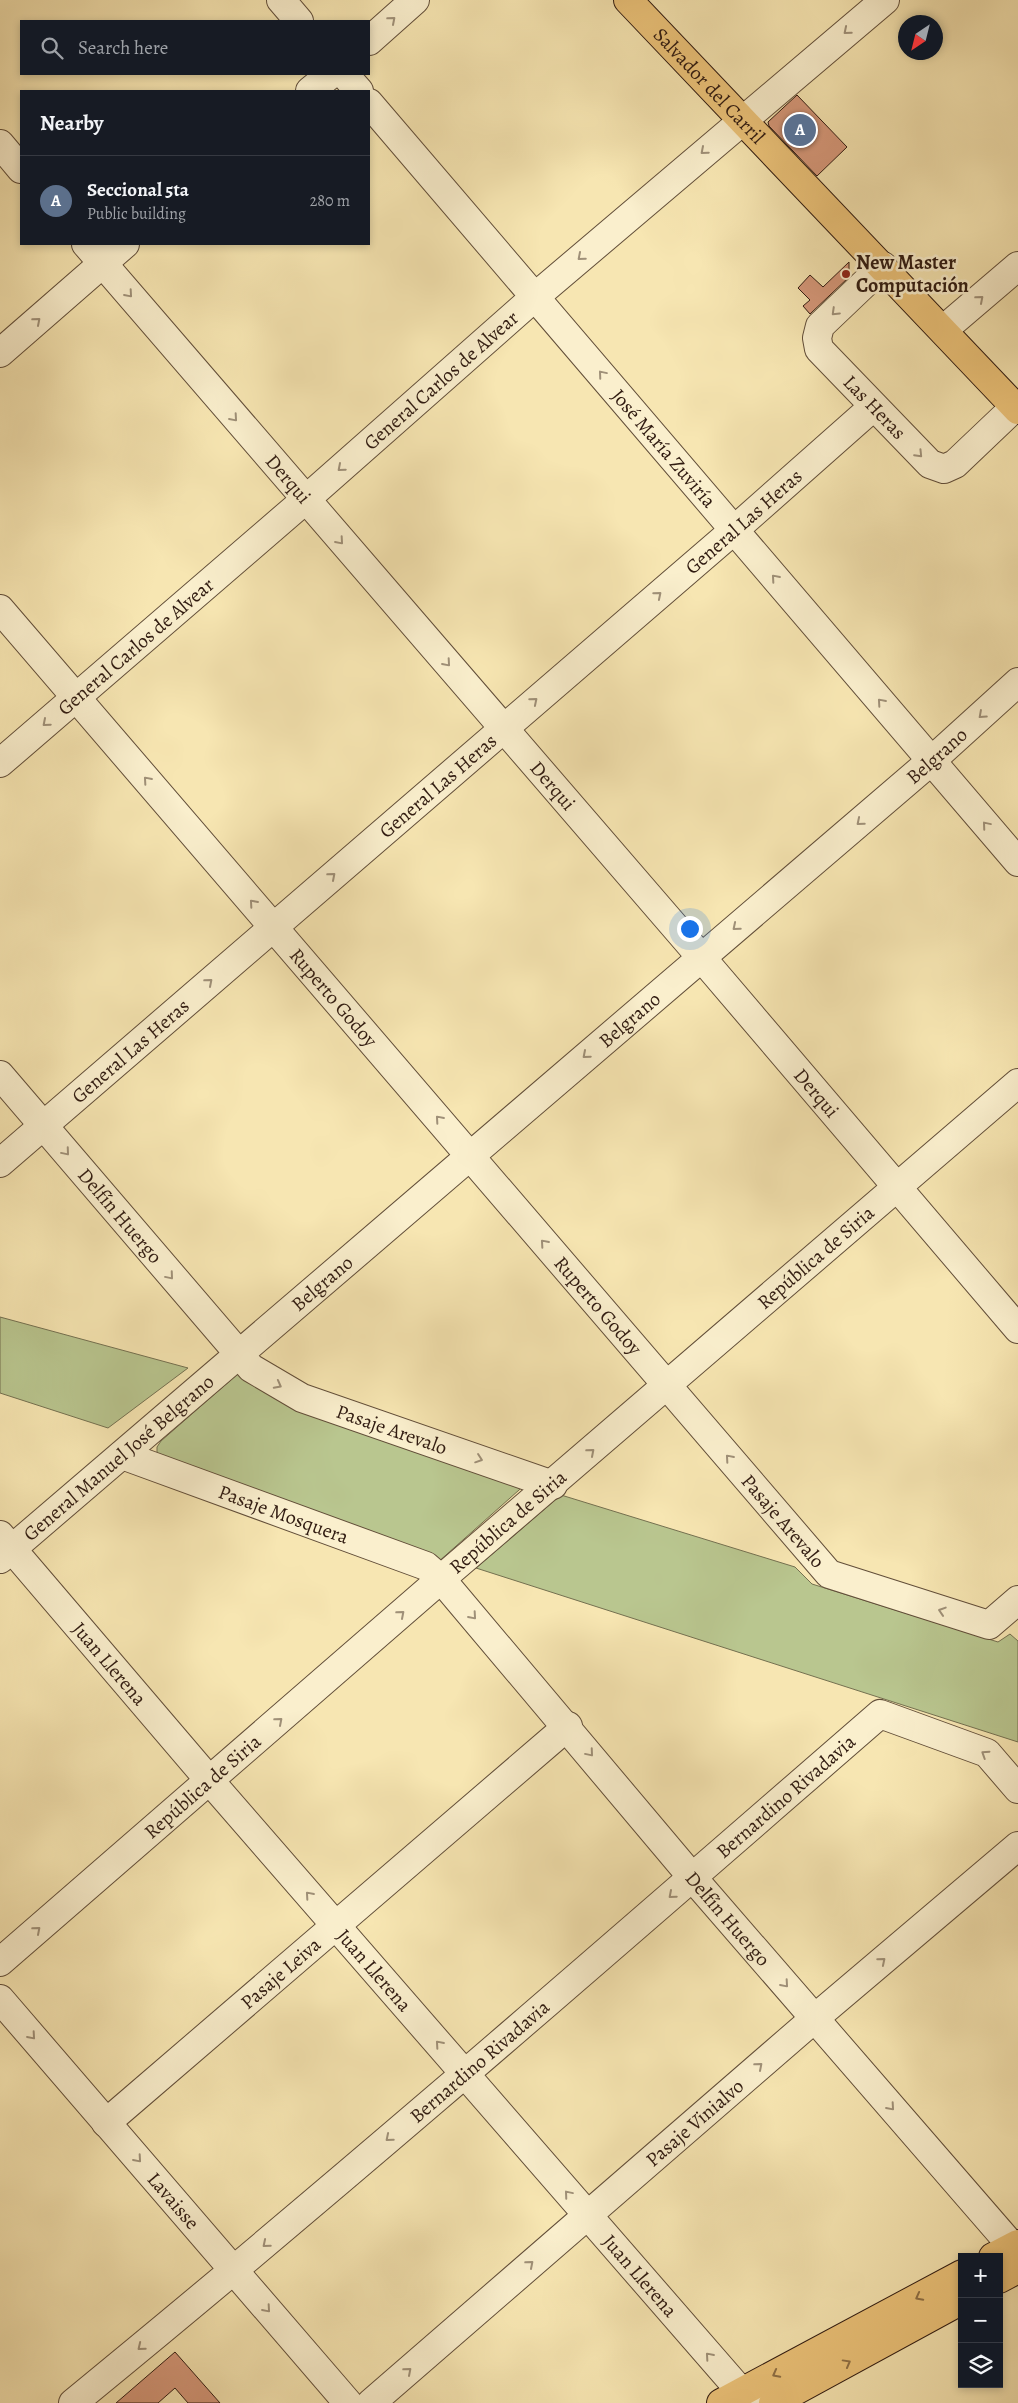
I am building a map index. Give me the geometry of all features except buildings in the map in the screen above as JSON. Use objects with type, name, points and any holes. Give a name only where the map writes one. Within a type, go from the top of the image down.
[{"type":"main road","name":"Salvador del Carril","points":[[628,0],[1016,408]]},
{"type":"main road","points":[[1003,2271],[1012,2254]]},
{"type":"main road","points":[[738,2400],[958,2276]]},
{"type":"main road","points":[[773,2403],[958,2302]]},
{"type":"street","points":[[280,0],[298,20]]},
{"type":"street","points":[[370,40],[415,0]]},
{"type":"street","name":"General Carlos de Alvear","points":[[0,764],[741,119],[885,0]]},
{"type":"street","points":[[311,90],[330,75]]},
{"type":"street","points":[[345,75],[358,90]]},
{"type":"street","name":"José María Zuviría","points":[[370,104],[1018,862]]},
{"type":"street","points":[[0,144],[20,168]]},
{"type":"street","points":[[0,353],[94,253],[122,245]]},
{"type":"street","name":"Derqui","points":[[94,253],[701,957],[1018,1329]]},
{"type":"street","name":"Las Heras","points":[[883,266],[820,326],[817,338],[819,349],[930,464],[944,469],[955,464],[1016,408]]},
{"type":"street","points":[[943,330],[1018,266]]},
{"type":"street","name":"General Las Heras","points":[[0,1163],[503,727],[734,531],[873,406]]},
{"type":"street","name":"Ruperto Godoy","points":[[0,609],[667,1386]]},
{"type":"street","name":"Belgrano","points":[[238,1357],[469,1155],[931,761],[1018,682]]},
{"type":"street","name":"Delfín Huergo","points":[[0,1075],[238,1357]]},
{"type":"street","name":"República de Siria","points":[[0,1962],[441,1579],[1018,1083]]},
{"type":"street","name":"General Manuel José Belgrano","points":[[4,1548],[122,1455],[238,1357]]},
{"type":"street","name":"Pasaje Arevalo","points":[[238,1357],[258,1373],[302,1398],[553,1484]]},
{"type":"street","name":"Pasaje Arevalo","points":[[667,1386],[829,1574],[989,1625],[1018,1600]]},
{"type":"street","name":"Pasaje Mosquera","points":[[122,1455],[426,1566],[441,1579]]},
{"type":"street","name":"Juan Llerena","points":[[4,1548],[465,2074],[586,2215],[738,2400]]},
{"type":"street","name":"Delfín Huergo","points":[[441,1579],[568,1726],[692,1877],[815,2018],[1012,2254]]},
{"type":"street","name":"Bernardino Rivadavia","points":[[73,2403],[234,2271],[465,2074],[880,1714],[987,1753],[1018,1789]]},
{"type":"street","name":"Pasaje Leiva","points":[[106,2123],[337,1927],[568,1726]]},
{"type":"street","name":"Pasaje Vinialvo","points":[[371,2403],[586,2215],[1018,1846]]},
{"type":"street","name":"Lavaisse","points":[[0,1999],[348,2403]]},
{"type":"green space","points":[[0,1317],[188,1368],[108,1428],[0,1393]]},
{"type":"green space","points":[[241,1371],[528,1482],[437,1563],[157,1456],[157,1447],[161,1441]]},
{"type":"green space","points":[[561,1495],[795,1567],[812,1584],[998,1642],[1010,1634],[1018,1641],[1018,1742],[476,1568]]},
{"type":"place","name":"Seccional 5ta","points":[[800,130]]},
{"type":"place","name":"New Master Computación","points":[[846,274]]}]
